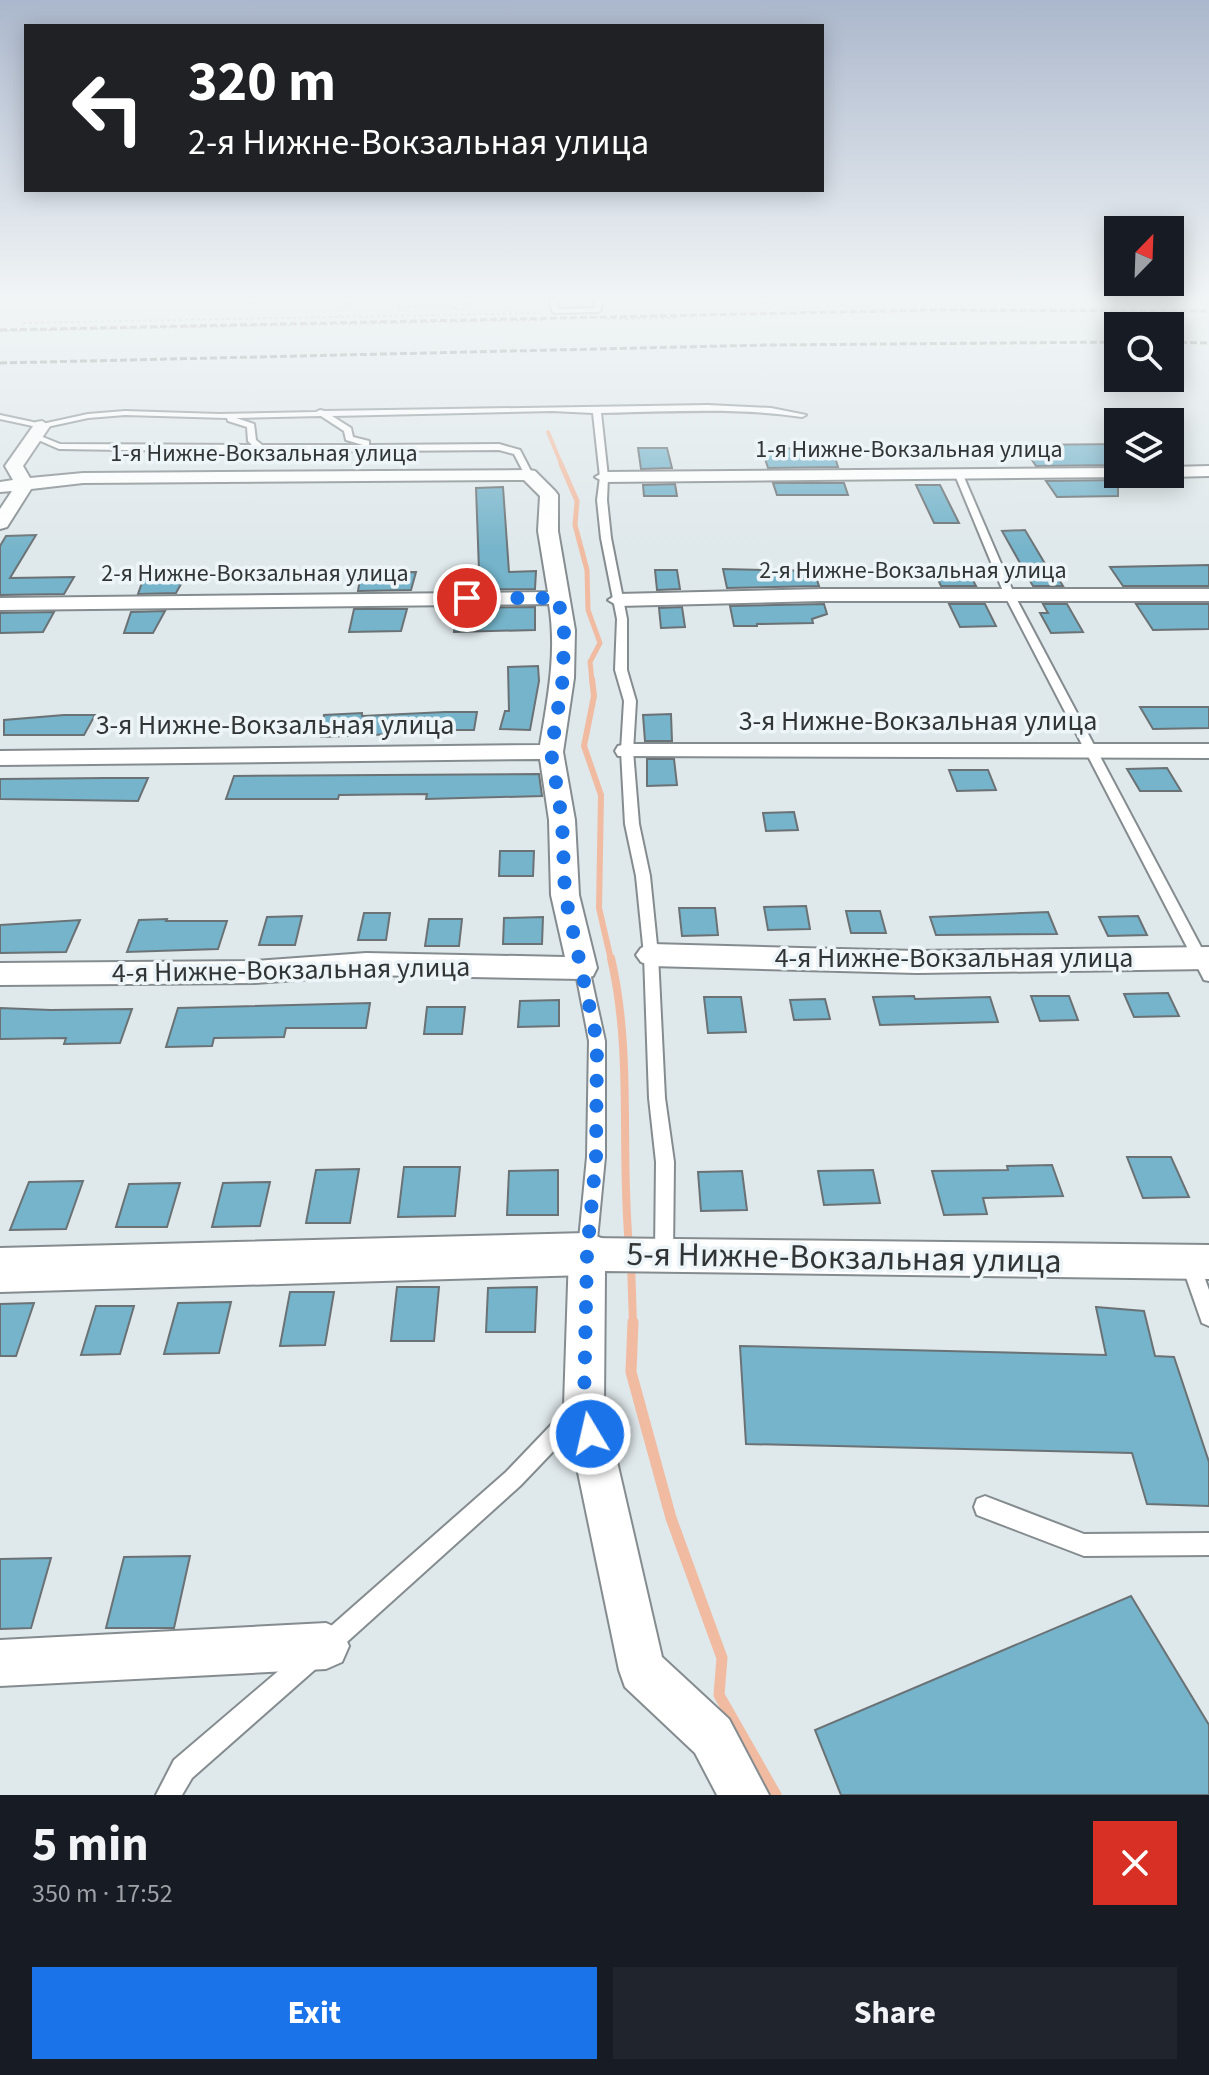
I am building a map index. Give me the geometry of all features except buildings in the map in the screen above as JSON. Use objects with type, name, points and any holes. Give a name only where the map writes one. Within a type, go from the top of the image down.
[{"type":"street","points":[[0,523],[25,485],[14,466],[37,431]]},
{"type":"street","points":[[1184,472],[1209,471]]},
{"type":"street","name":"1-я Нижне-Вокзальная улица","points":[[604,477],[1104,473]]},
{"type":"street","name":"1-я Нижне-Вокзальная улица","points":[[0,487],[83,478],[529,475]]},
{"type":"street","points":[[529,475],[549,495],[548,531],[564,630],[563,678],[551,752],[562,820],[565,895],[582,968]]},
{"type":"street","name":"2-я Нижне-Вокзальная улица","points":[[618,600],[1209,595]]},
{"type":"street","name":"2-я Нижне-Вокзальная улица","points":[[0,604],[38,601],[558,598]]},
{"type":"street","name":"3-я Нижне-Вокзальная улица","points":[[627,751],[1209,751]]},
{"type":"street","name":"3-я Нижне-Вокзальная улица","points":[[0,758],[551,752]]},
{"type":"street","name":"4-я Нижне-Вокзальная улица","points":[[651,955],[917,962],[1206,964]]},
{"type":"street","name":"4-я Нижне-Вокзальная улица","points":[[0,974],[255,972],[366,964],[582,968]]},
{"type":"street","points":[[587,1254],[584,1405],[642,1670],[712,1736],[744,1795]]},
{"type":"street","name":"5-я Нижне-Вокзальная улица","points":[[0,1270],[587,1254],[1199,1262]]},
{"type":"street","points":[[0,1663],[326,1646]]},
{"type":"lane","points":[[37,431],[88,416],[125,413],[219,416],[552,409],[597,413],[705,406],[802,415]]},
{"type":"lane","points":[[319,412],[348,430],[349,438],[389,447]]},
{"type":"lane","points":[[597,413],[604,477],[602,500],[622,619],[621,670],[630,701],[627,751],[632,824],[643,876],[651,955],[657,1098],[665,1162],[664,1254]]},
{"type":"lane","points":[[219,416],[251,426],[252,441],[261,449]]},
{"type":"lane","points":[[0,417],[37,431],[59,446],[261,449],[499,447],[517,452],[529,475]]},
{"type":"lane","points":[[959,475],[1010,596],[1206,964]]},
{"type":"lane","points":[[582,968],[597,1041],[596,1157],[587,1254]]},
{"type":"lane","points":[[1199,1262],[1209,1317]]},
{"type":"lane","points":[[168,1795],[183,1769],[513,1479],[584,1405]]},
{"type":"lane","points":[[985,1507],[1084,1545],[1209,1544]]},
{"type":"waterway","points":[[548,432],[562,466]]},
{"type":"waterway","points":[[561,464],[577,501],[575,525],[587,570],[588,610],[600,643],[590,662],[592,681]]},
{"type":"waterway","points":[[592,679],[594,696],[584,746],[601,795],[599,908],[611,960]]},
{"type":"waterway","points":[[611,958],[622,1030],[629,1246]]},
{"type":"waterway","points":[[631,1262],[633,1323]]},
{"type":"waterway","points":[[633,1323],[631,1372],[671,1518],[722,1658],[719,1695],[776,1795]]},
{"type":"route","points":[[467,598],[558,598],[564,630],[563,678],[551,752],[562,820],[565,895],[597,1041],[596,1157],[587,1254],[584,1405],[590,1434]]}]
